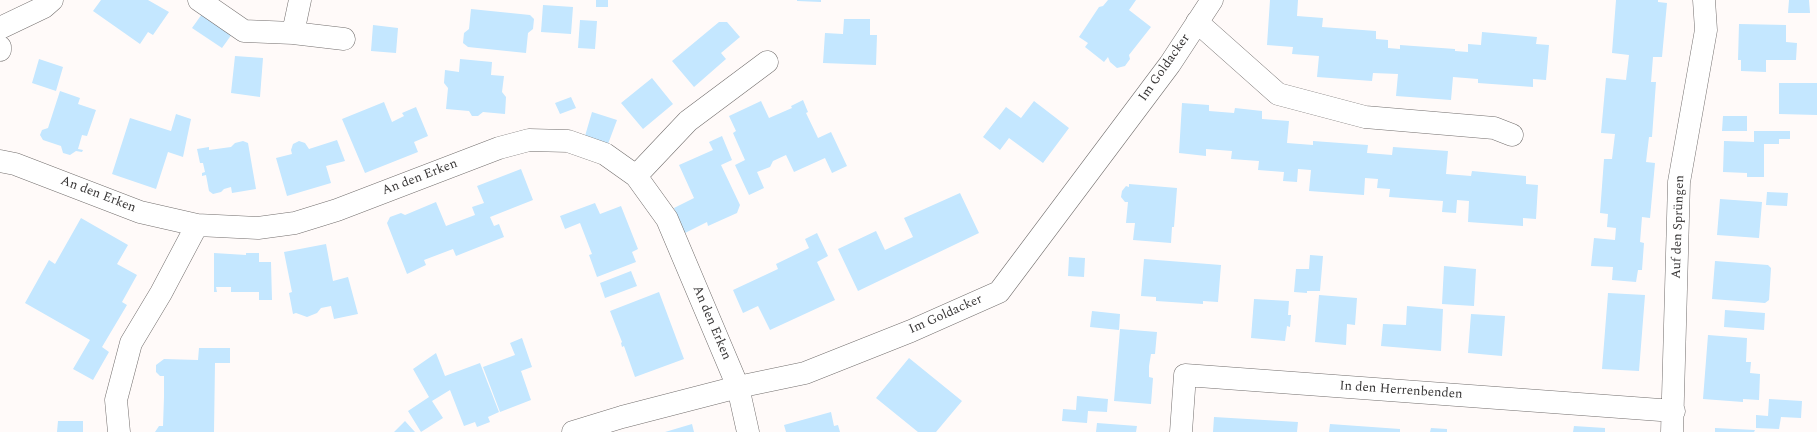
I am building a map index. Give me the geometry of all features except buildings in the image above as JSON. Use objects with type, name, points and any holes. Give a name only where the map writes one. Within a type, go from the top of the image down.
[{"type":"street","points":[[0,28],[44,7],[52,0]]},
{"type":"street","points":[[200,0],[244,31],[293,33],[344,38]]},
{"type":"street","points":[[293,33],[300,0]]},
{"type":"street","name":"Im Goldacker","points":[[573,432],[622,417],[805,373],[911,331],[999,292],[1170,64],[1212,0]]},
{"type":"street","name":"Auf den Sprüngen","points":[[1673,422],[1679,182],[1706,30],[1704,0]]},
{"type":"street","name":"Im Goldacker","points":[[1197,22],[1278,94],[1365,117],[1494,128],[1512,135]]},
{"type":"street","points":[[636,176],[688,121],[767,62]]},
{"type":"street","name":"An den Erken","points":[[0,161],[36,172],[140,212],[197,226],[258,228],[295,222],[337,210],[499,148],[529,140],[568,142],[605,154],[636,176],[667,219],[738,388],[748,432]]},
{"type":"street","points":[[119,432],[116,400],[132,343],[197,226]]},
{"type":"street","name":"In den Herrenbenden","points":[[1181,432],[1185,375],[1673,422]]}]
